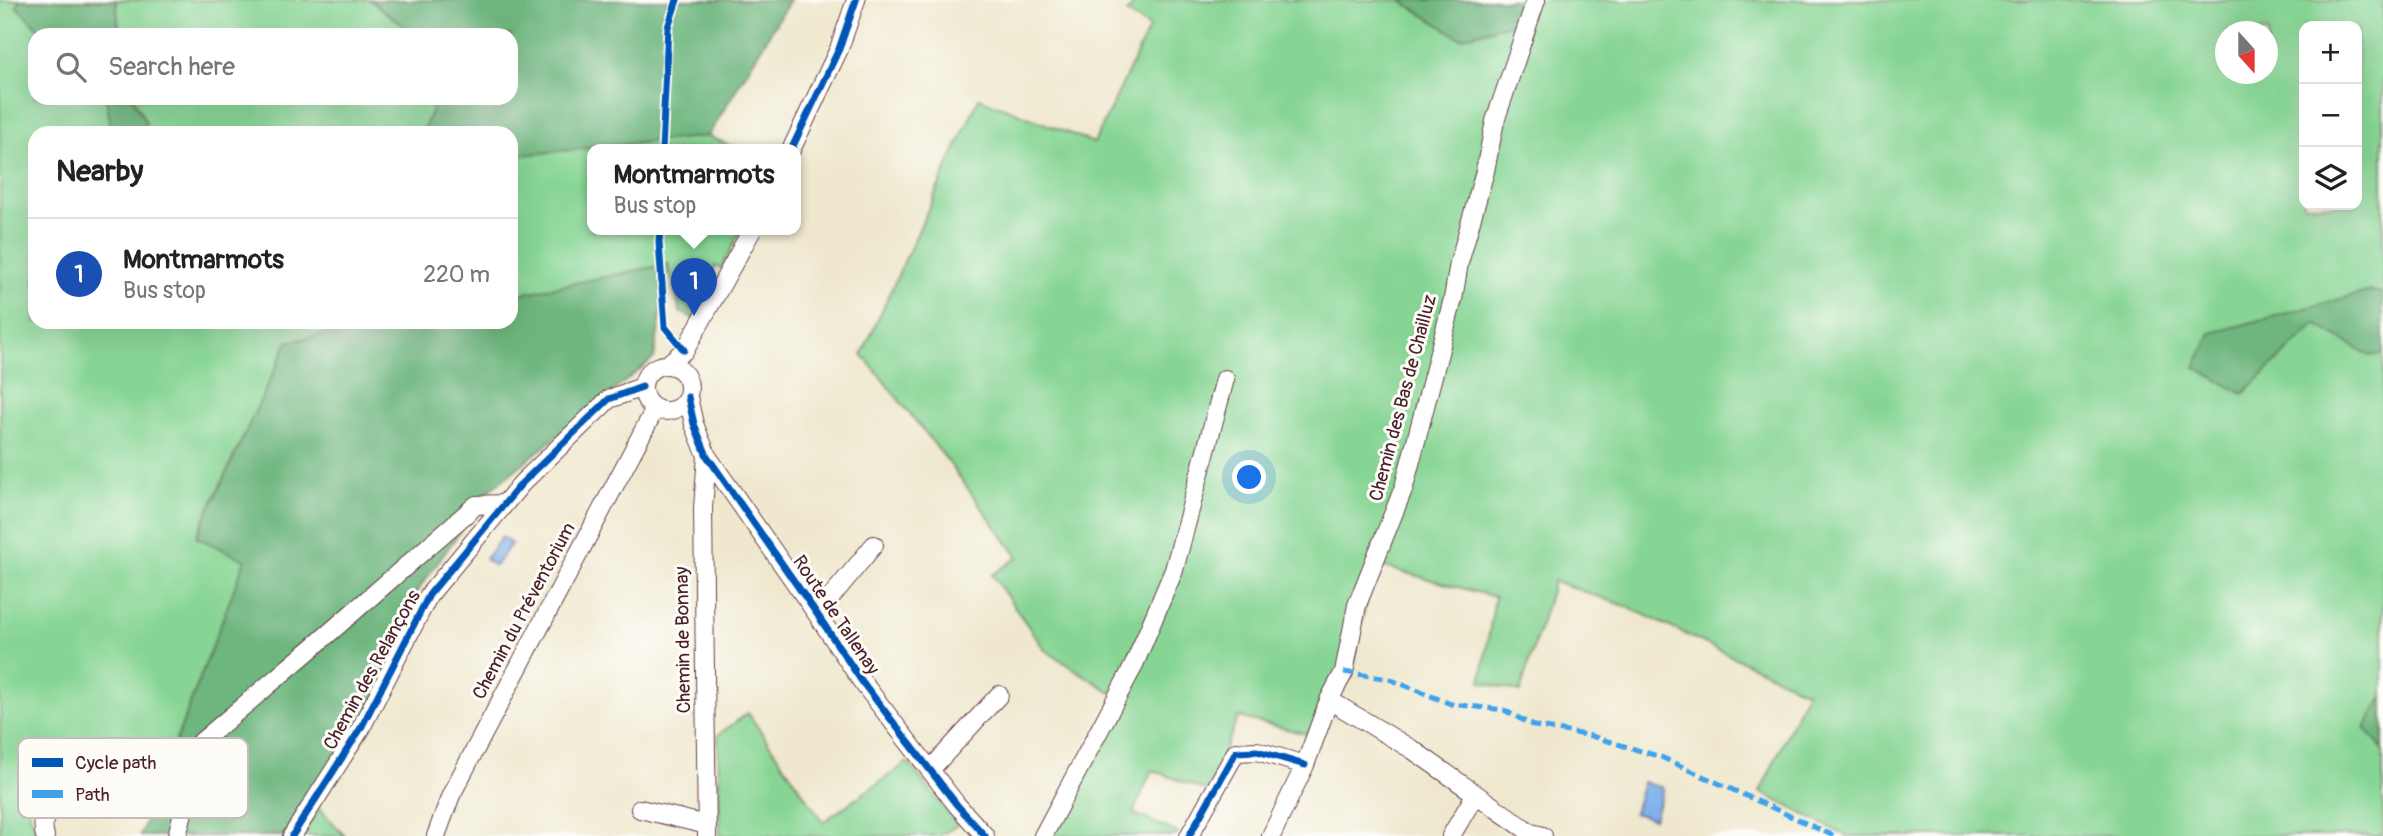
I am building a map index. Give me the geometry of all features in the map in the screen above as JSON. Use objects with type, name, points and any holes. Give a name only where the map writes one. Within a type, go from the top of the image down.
[{"type":"street","points":[[793,144],[839,50],[856,0]]},
{"type":"street","name":"Chemin des Bas de Chailluz","points":[[1271,836],[1306,765],[1329,700],[1344,672],[1357,605],[1404,487],[1453,299],[1459,263],[1485,171],[1495,121],[1536,0]]},
{"type":"street","points":[[675,368],[749,235]]},
{"type":"street","points":[[675,410],[688,397],[689,383],[675,368],[653,368],[642,387],[645,400],[655,409],[675,410],[694,424]]},
{"type":"street","points":[[1043,836],[1133,667],[1174,570],[1225,379]]},
{"type":"street","name":"Chemin des Relançons","points":[[292,836],[361,728],[429,595],[502,504],[609,399],[642,387]]},
{"type":"street","name":"Route de Tallenay","points":[[688,397],[694,424],[707,456],[863,683],[985,836]]},
{"type":"street","name":"Chemin du Préventorium","points":[[436,836],[451,795],[655,409]]},
{"type":"street","name":"Chemin de Bonnay","points":[[640,809],[707,830],[703,508],[707,456]]},
{"type":"street","points":[[206,738],[476,505],[502,504]]},
{"type":"street","points":[[817,614],[874,545]]},
{"type":"street","points":[[930,770],[999,695]]},
{"type":"street","points":[[1329,700],[1413,750],[1531,833],[1544,836]]},
{"type":"street","points":[[1189,836],[1236,752],[1257,751],[1306,765]]},
{"type":"street","points":[[1451,836],[1475,795]]},
{"type":"street","points":[[45,818],[43,829],[45,836]]},
{"type":"street","points":[[177,836],[182,818]]},
{"type":"green space","points":[[0,0],[19,0],[17,7],[38,28],[28,28],[28,105],[107,105],[110,121],[108,126],[28,126],[28,329],[350,329],[288,342],[197,537],[246,560],[177,738],[18,738],[18,818],[31,818],[37,836],[0,836]]},
{"type":"green space","points":[[19,0],[116,0],[118,28],[38,28],[17,7]]},
{"type":"green space","points":[[116,0],[370,0],[407,28],[119,28]]},
{"type":"green space","points":[[370,0],[790,0],[708,136],[629,144],[587,144],[587,148],[518,155],[518,126],[425,126],[434,105],[518,105],[518,28],[407,28]]},
{"type":"green space","points":[[1137,0],[1400,0],[1461,38],[1522,20],[1526,0],[2383,0],[2383,836],[1846,836],[1760,792],[1807,692],[1628,607],[1554,581],[1520,692],[1481,682],[1495,597],[1373,564],[1352,677],[1307,734],[1238,717],[1207,791],[1152,770],[1133,813],[1178,833],[1176,836],[1050,836],[1123,700],[1045,650],[992,575],[1018,557],[947,460],[862,354],[979,98],[1094,143],[1150,27],[1127,13]]},
{"type":"green space","points":[[1400,0],[1526,0],[1522,20],[1460,38]]},
{"type":"green space","points":[[107,105],[137,105],[146,123],[145,126],[108,126]]},
{"type":"green space","points":[[137,105],[434,105],[425,126],[145,126],[146,123]]},
{"type":"green space","points":[[708,136],[726,144],[629,144]]},
{"type":"green space","points":[[587,148],[587,235],[738,235],[721,269],[716,266],[706,284],[710,286],[695,319],[680,312],[668,264],[518,295],[518,155]]},
{"type":"green space","points":[[669,264],[654,358],[490,490],[400,615],[372,727],[294,836],[140,836],[147,818],[248,818],[248,738],[177,738],[245,560],[196,537],[288,342],[350,329],[518,329],[518,295]]},
{"type":"green space","points":[[2371,291],[2383,293],[2383,354],[2370,356],[2316,324],[2243,394],[2195,367],[2211,333]]},
{"type":"green space","points":[[2383,697],[2383,750],[2365,728]]},
{"type":"green space","points":[[748,713],[823,822],[908,762],[957,825],[939,836],[720,836],[718,735]]},
{"type":"green space","points":[[320,809],[345,836],[302,836]]},
{"type":"water","points":[[502,537],[511,544],[495,566],[485,559]]},
{"type":"water","points":[[1643,782],[1663,788],[1654,819],[1634,813]]},
{"type":"marked path","points":[[1344,672],[1389,679],[1451,704],[1504,710],[1534,726],[1591,736],[1661,757],[1834,836]]},
{"type":"cycle path","points":[[662,144],[668,27],[677,0]]},
{"type":"cycle path","points":[[794,144],[839,49],[856,0]]},
{"type":"cycle path","points":[[660,235],[665,327],[684,350]]},
{"type":"cycle path","points":[[292,836],[361,728],[429,595],[522,483],[609,399],[642,387]]},
{"type":"cycle path","points":[[688,397],[694,424],[707,456],[863,683],[957,805],[985,836]]},
{"type":"cycle path","points":[[1189,836],[1236,752],[1257,751],[1305,765]]},
{"type":"place","name":"Montmarmots","points":[[694,316]]}]
